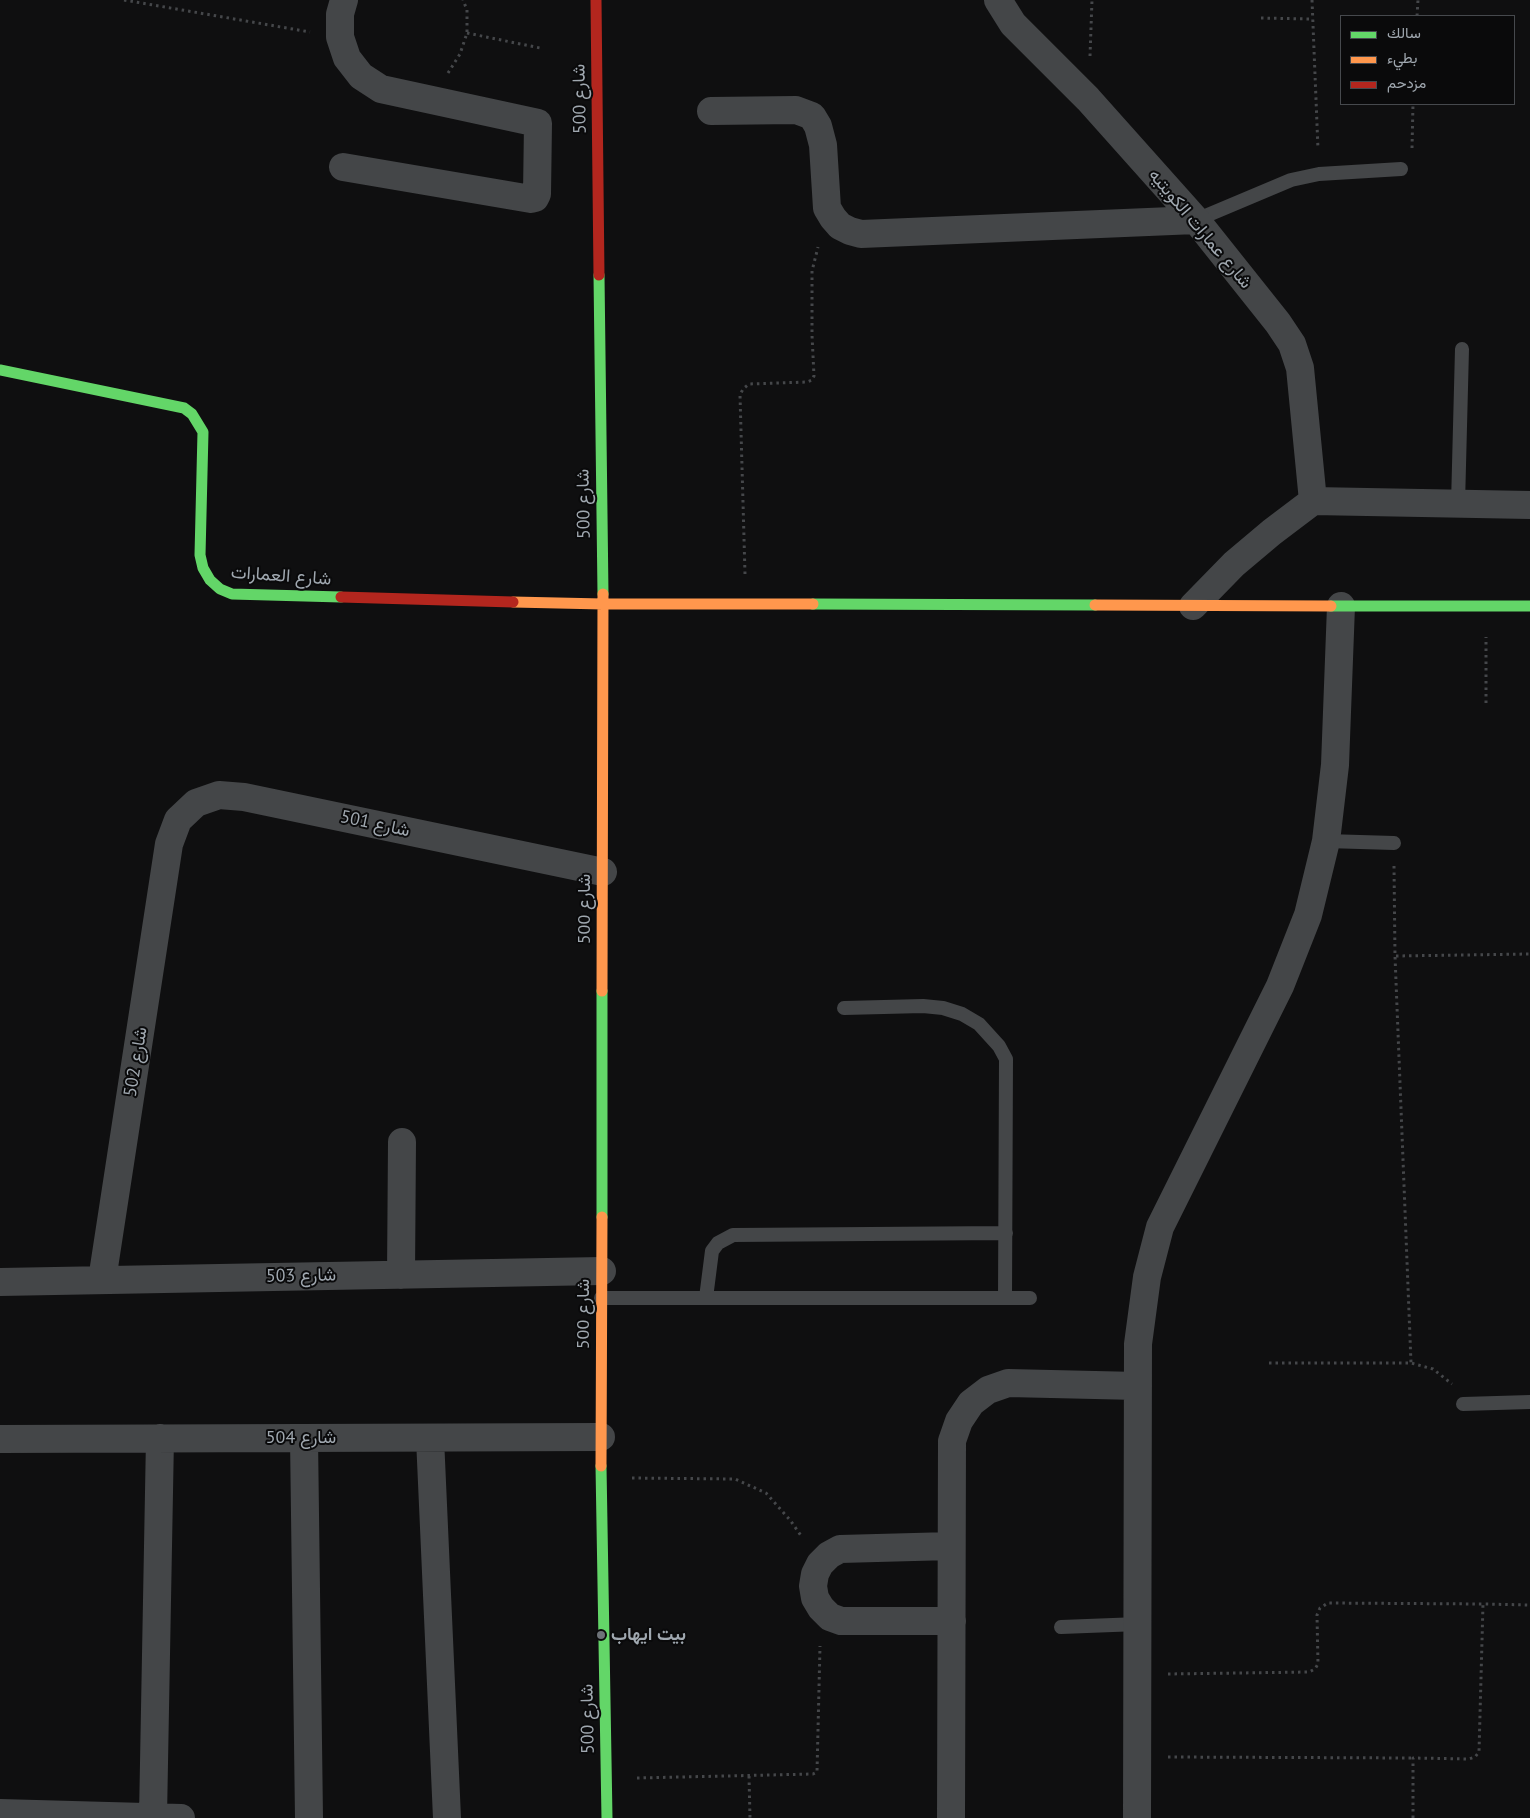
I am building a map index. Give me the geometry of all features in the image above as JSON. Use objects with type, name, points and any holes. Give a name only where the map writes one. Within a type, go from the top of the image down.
[{"type":"street","points":[[342,167],[531,199],[535,198],[537,194],[538,123],[381,89],[362,76],[348,58],[340,37],[340,14],[344,0]]},
{"type":"street","name":"شارع 500","points":[[596,0],[603,604],[601,1437],[607,1818]]},
{"type":"street","name":"شارع عمارات الكويتيه","points":[[998,0],[1013,24],[1088,99],[1196,220],[1278,323],[1292,344],[1300,368],[1313,502]]},
{"type":"street","points":[[711,111],[796,110],[812,116],[818,126],[823,145],[827,208],[840,226],[861,234],[1196,220]]},
{"type":"street","name":"شارع العمارات","points":[[0,370],[174,405],[184,408],[192,414],[203,432],[204,442],[200,555],[203,568],[210,580],[220,589],[232,594],[603,604],[1530,606]]},
{"type":"street","points":[[1193,606],[1234,564],[1272,532],[1313,502],[1530,505]]},
{"type":"street","points":[[1137,1818],[1139,1675],[1138,1344],[1147,1277],[1160,1227],[1280,986],[1308,914],[1326,840],[1335,765],[1341,606]]},
{"type":"street","name":"شارع 501","points":[[169,844],[178,820],[196,803],[219,795],[244,797],[603,872]]},
{"type":"street","name":"شارع 502","points":[[102,1280],[169,844]]},
{"type":"street","points":[[401,1275],[402,1142]]},
{"type":"street","name":"شارع 503","points":[[0,1282],[602,1272]]},
{"type":"street","points":[[951,1818],[952,1441],[959,1421],[971,1403],[988,1390],[1008,1383],[1138,1386]]},
{"type":"street","name":"شارع 504","points":[[0,1438],[601,1437]]},
{"type":"street","points":[[153,1817],[160,1438]]},
{"type":"street","points":[[304,1438],[310,1818]]},
{"type":"street","points":[[430,1438],[447,1818]]},
{"type":"street","points":[[951,1546],[840,1550],[829,1555],[820,1564],[815,1574],[814,1586],[815,1598],[821,1608],[830,1617],[841,1621],[952,1621]]},
{"type":"street","points":[[0,1812],[181,1818]]},
{"type":"lane","points":[[1196,220],[1291,180],[1319,174],[1401,169]]},
{"type":"lane","points":[[1458,504],[1462,349]]},
{"type":"lane","points":[[1326,840],[1394,842]]},
{"type":"lane","points":[[844,1008],[923,1006],[943,1008],[962,1014],[979,1024],[999,1046],[1006,1059],[1005,1298]]},
{"type":"lane","points":[[706,1298],[712,1251],[718,1243],[733,1235],[1006,1232]]},
{"type":"lane","points":[[601,1298],[1030,1298]]},
{"type":"lane","points":[[1463,1404],[1530,1402]]},
{"type":"lane","points":[[1061,1627],[1139,1624]]},
{"type":"path","points":[[124,0],[340,37]]},
{"type":"path","points":[[409,94],[430,87],[448,73],[460,54],[467,33],[467,10],[463,0]]},
{"type":"path","points":[[1088,99],[1092,0]]},
{"type":"path","points":[[1312,0],[1319,174]]},
{"type":"path","points":[[1417,15],[1418,0]]},
{"type":"path","points":[[1261,18],[1312,19]]},
{"type":"path","points":[[467,33],[540,48]]},
{"type":"path","points":[[1401,169],[1408,167],[1411,161],[1413,105]]},
{"type":"path","points":[[746,604],[740,396],[748,384],[807,382],[812,380],[814,376],[812,270],[827,208]]},
{"type":"path","points":[[1486,606],[1486,703]]},
{"type":"path","points":[[1394,842],[1395,956],[1411,1363]]},
{"type":"path","points":[[1395,956],[1530,954]]},
{"type":"path","points":[[1269,1363],[1411,1363],[1433,1369],[1452,1383],[1463,1404]]},
{"type":"path","points":[[602,1478],[735,1479],[766,1493],[790,1520],[820,1564]]},
{"type":"path","points":[[1139,1675],[1308,1672],[1315,1669],[1318,1664],[1317,1615],[1320,1608],[1328,1603],[1530,1606]]},
{"type":"path","points":[[1138,1757],[1469,1759],[1475,1757],[1479,1752],[1483,1604]]},
{"type":"path","points":[[606,1779],[813,1774],[817,1772],[821,1608]]},
{"type":"path","points":[[1413,1758],[1413,1818]]},
{"type":"path","points":[[749,1776],[750,1818]]},
{"type":"traffic: fast","points":[[599,275],[603,594]]},
{"type":"traffic: fast","points":[[0,370],[184,408],[192,414],[203,432],[200,555],[203,568],[210,580],[220,589],[232,594],[341,597]]},
{"type":"traffic: fast","points":[[813,604],[1095,605]]},
{"type":"traffic: fast","points":[[1331,606],[1530,606]]},
{"type":"traffic: fast","points":[[602,991],[602,1217]]},
{"type":"traffic: fast","points":[[601,1466],[607,1818]]},
{"type":"traffic: slow","points":[[602,991],[603,594]]},
{"type":"traffic: slow","points":[[513,602],[813,604]]},
{"type":"traffic: slow","points":[[1095,605],[1331,606]]},
{"type":"traffic: slow","points":[[601,1466],[602,1217]]},
{"type":"traffic: jam","points":[[596,0],[599,275]]},
{"type":"traffic: jam","points":[[341,597],[513,602]]},
{"type":"place","name":"بيت ايهاب","points":[[601,1635]]}]
